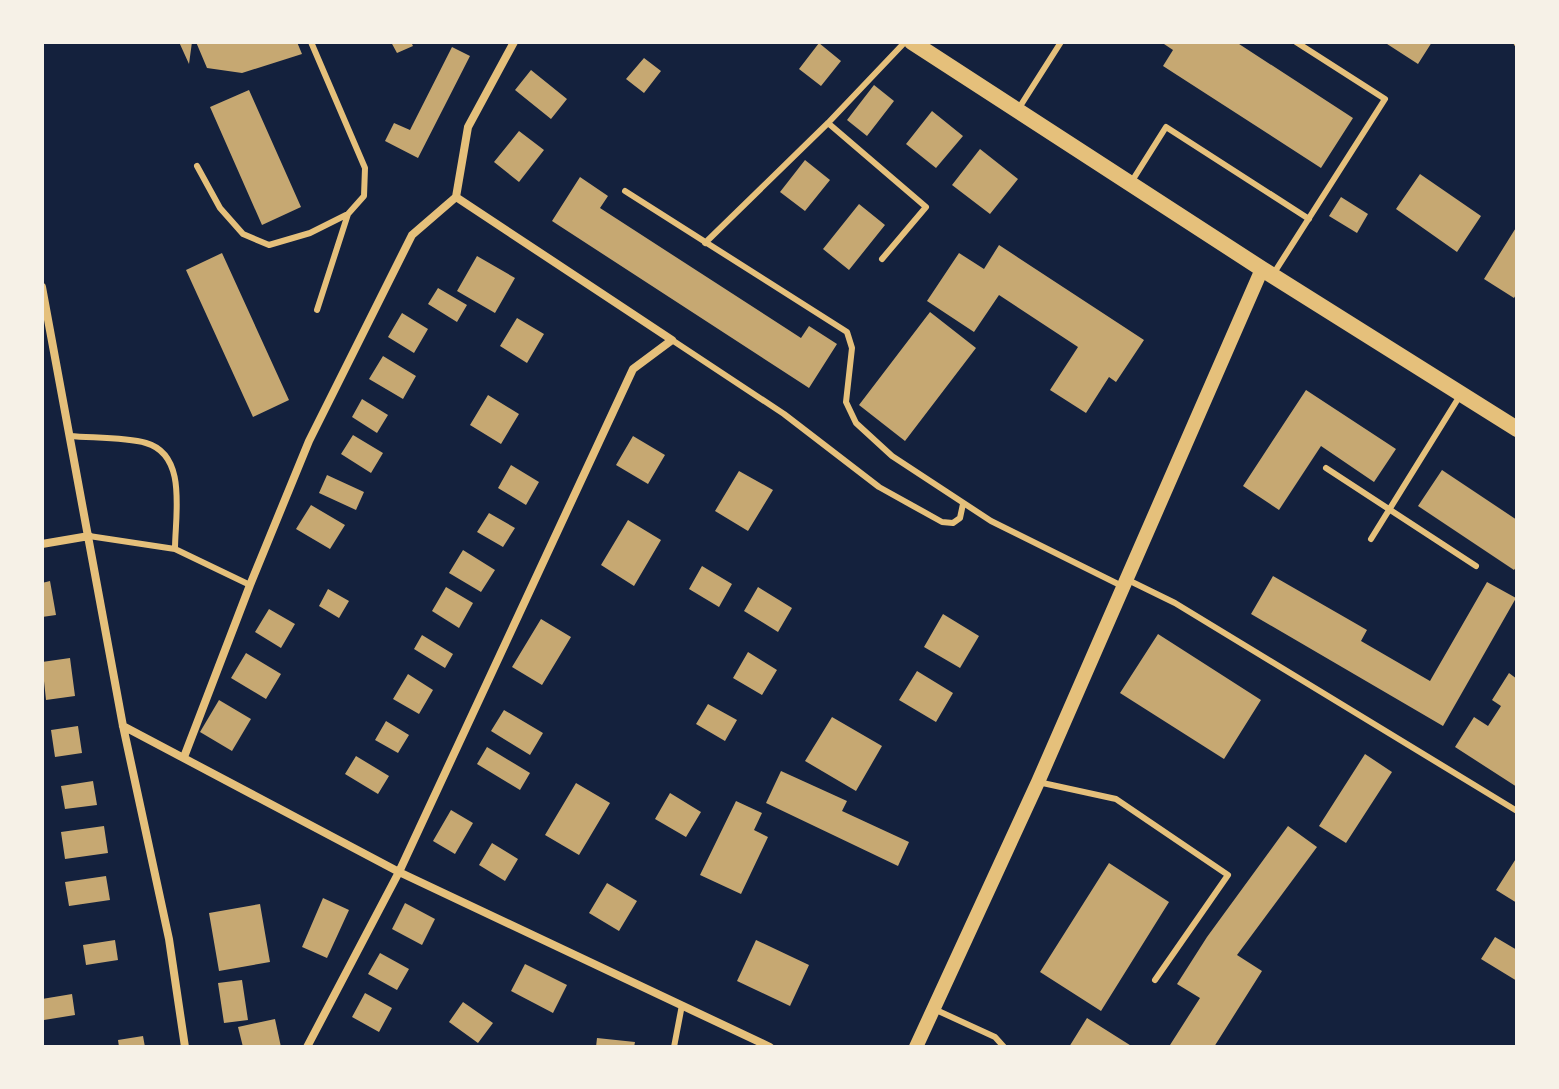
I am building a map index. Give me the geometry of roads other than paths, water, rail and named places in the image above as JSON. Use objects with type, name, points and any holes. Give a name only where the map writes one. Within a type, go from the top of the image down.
[{"type":"main road","points":[[912,42],[1267,273],[1517,429]]},
{"type":"street","points":[[184,757],[309,441],[412,235],[456,197],[468,127],[514,42]]},
{"type":"street","points":[[307,1047],[399,872],[633,369],[672,340],[456,197]]},
{"type":"street","points":[[916,1047],[1267,273]]},
{"type":"street","points":[[42,287],[123,726],[169,939],[185,1047]]},
{"type":"street","points":[[42,544],[89,536]]},
{"type":"street","points":[[123,726],[399,872],[770,1047]]},
{"type":"lane","points":[[197,166],[220,208],[243,234],[269,245],[310,233],[348,214],[364,196],[365,168],[311,42]]},
{"type":"lane","points":[[705,243],[828,123],[905,42]]},
{"type":"lane","points":[[1017,111],[1061,42]]},
{"type":"lane","points":[[1267,273],[1309,219],[1385,99],[1296,42]]},
{"type":"lane","points":[[828,123],[926,207],[882,259]]},
{"type":"lane","points":[[1130,184],[1166,127],[1309,219]]},
{"type":"lane","points":[[625,191],[847,332],[852,348],[846,402],[856,423],[892,456],[991,521],[1175,603],[1517,811]]},
{"type":"lane","points":[[317,310],[348,214]]},
{"type":"lane","points":[[672,340],[784,414],[879,487],[918,510],[942,522],[953,523],[960,518],[963,504]]},
{"type":"lane","points":[[1371,539],[1461,394]]},
{"type":"lane","points":[[70,436],[145,443],[168,457],[175,477],[175,549]]},
{"type":"lane","points":[[1326,468],[1476,566]]},
{"type":"lane","points":[[89,536],[175,549],[250,585]]},
{"type":"lane","points":[[1038,782],[1116,799],[1228,875],[1155,980]]},
{"type":"lane","points":[[674,1047],[682,1005]]},
{"type":"lane","points":[[934,1009],[995,1037],[1004,1047]]}]
